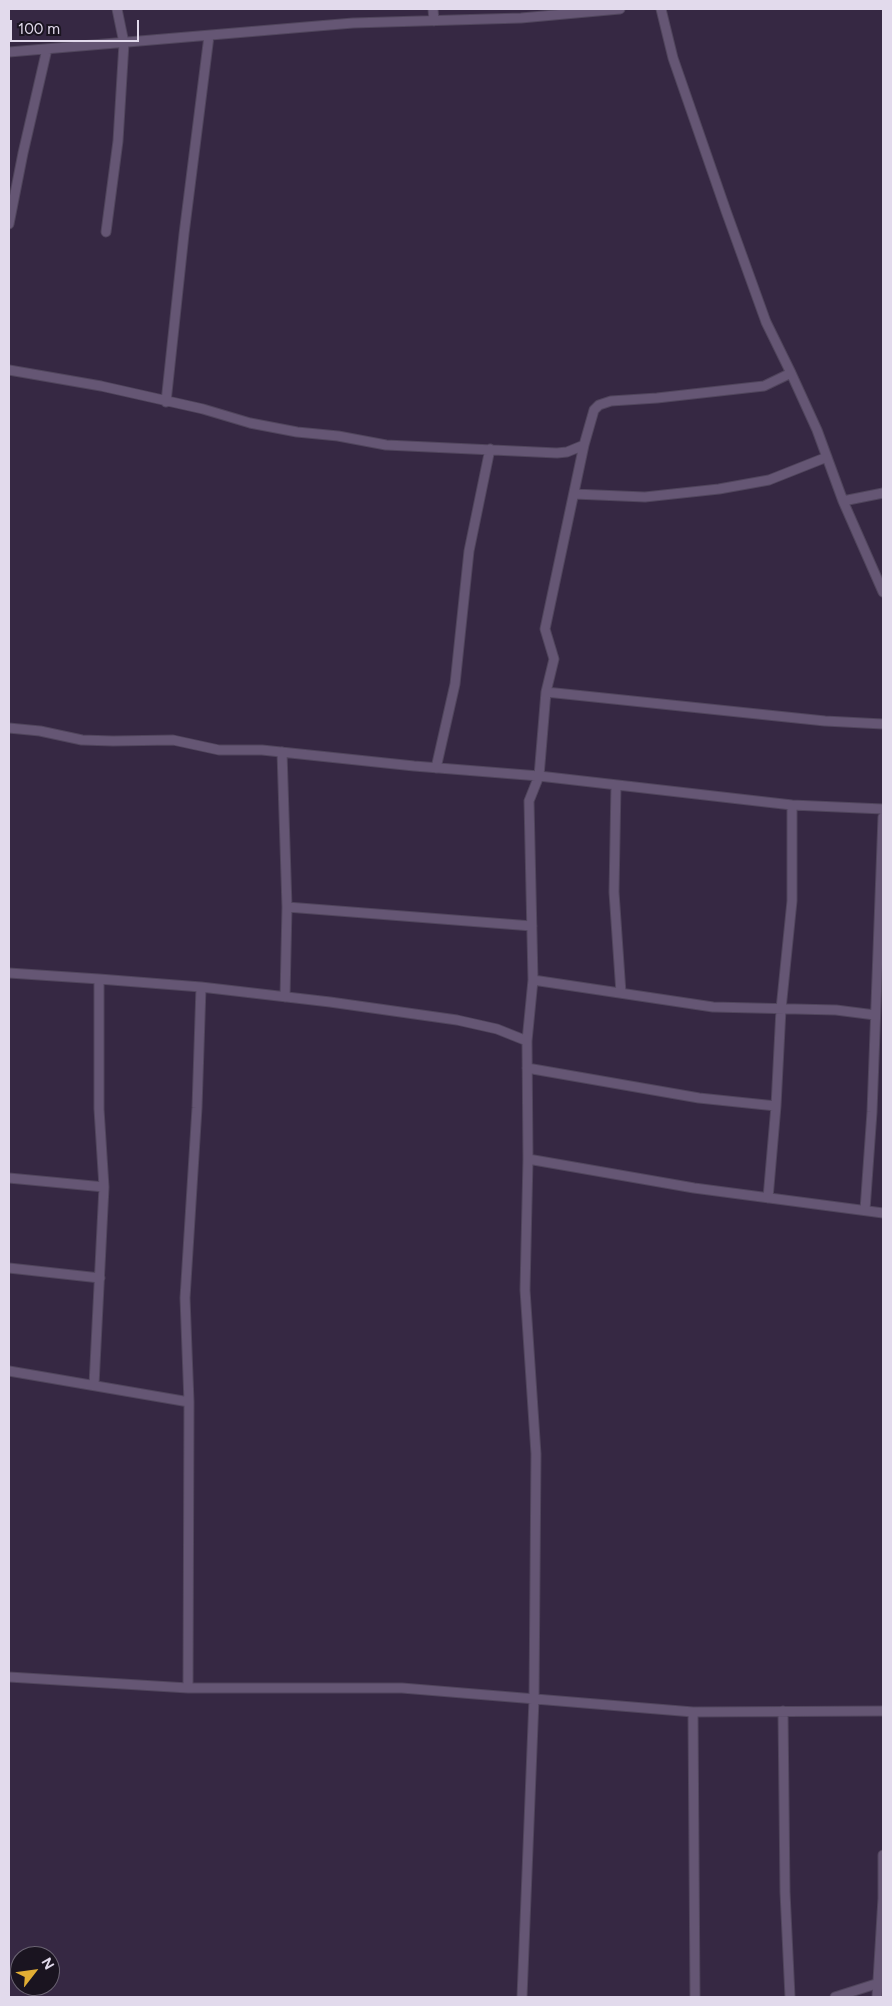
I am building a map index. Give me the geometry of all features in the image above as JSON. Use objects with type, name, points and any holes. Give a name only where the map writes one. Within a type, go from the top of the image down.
[{"type":"street","points":[[106,232],[118,140],[124,43],[116,9]]},
{"type":"street","points":[[433,9],[434,21]]},
{"type":"street","points":[[9,52],[353,23],[434,21],[521,13],[620,9]]},
{"type":"street","points":[[661,9],[672,58],[766,322],[792,373],[817,430],[843,501],[880,574],[883,592]]},
{"type":"street","points":[[166,402],[184,234],[209,36]]},
{"type":"street","points":[[9,224],[47,49]]},
{"type":"street","points":[[9,370],[102,386],[203,409],[250,423],[296,432],[338,436],[386,445],[557,453],[567,452],[584,445]]},
{"type":"street","points":[[522,1997],[534,1699],[536,1454],[525,1290],[528,1159],[527,1041],[532,980],[529,801],[539,776],[546,692],[554,659],[545,630],[584,445],[594,410],[603,403],[611,401],[657,398],[764,386],[792,373]]},
{"type":"street","points":[[436,768],[455,684],[469,550],[490,449]]},
{"type":"street","points":[[574,494],[644,497],[719,488],[769,480],[826,457]]},
{"type":"street","points":[[843,501],[883,493]]},
{"type":"street","points":[[546,692],[825,721],[883,724]]},
{"type":"street","points":[[9,728],[40,731],[82,740],[113,742],[173,740],[219,750],[282,752],[436,768],[539,776],[792,805],[883,809]]},
{"type":"street","points":[[282,752],[287,907],[285,997]]},
{"type":"street","points":[[616,785],[614,892],[621,994]]},
{"type":"street","points":[[768,1198],[776,1106],[781,1009],[792,901],[792,805]]},
{"type":"street","points":[[865,1210],[872,1112],[883,817]]},
{"type":"street","points":[[287,907],[532,926]]},
{"type":"street","points":[[9,973],[201,987],[285,997],[457,1020],[497,1029],[527,1041]]},
{"type":"street","points":[[94,1385],[104,1187],[100,1109],[99,979]]},
{"type":"street","points":[[532,980],[713,1007],[836,1010],[876,1015]]},
{"type":"street","points":[[188,1688],[189,1402],[185,1298],[197,1108],[201,987]]},
{"type":"street","points":[[527,1068],[699,1098],[776,1106]]},
{"type":"street","points":[[528,1159],[694,1188],[883,1213]]},
{"type":"street","points":[[9,1178],[104,1187]]},
{"type":"street","points":[[9,1268],[100,1278]]},
{"type":"street","points":[[9,1371],[189,1402]]},
{"type":"street","points":[[9,1677],[188,1688],[402,1688],[693,1712],[883,1711]]},
{"type":"street","points":[[693,1712],[695,1997]]},
{"type":"street","points":[[782,1712],[785,1882],[790,1997]]},
{"type":"street","points":[[877,1997],[880,1982],[883,1855]]},
{"type":"street","points":[[835,1997],[880,1982]]}]
